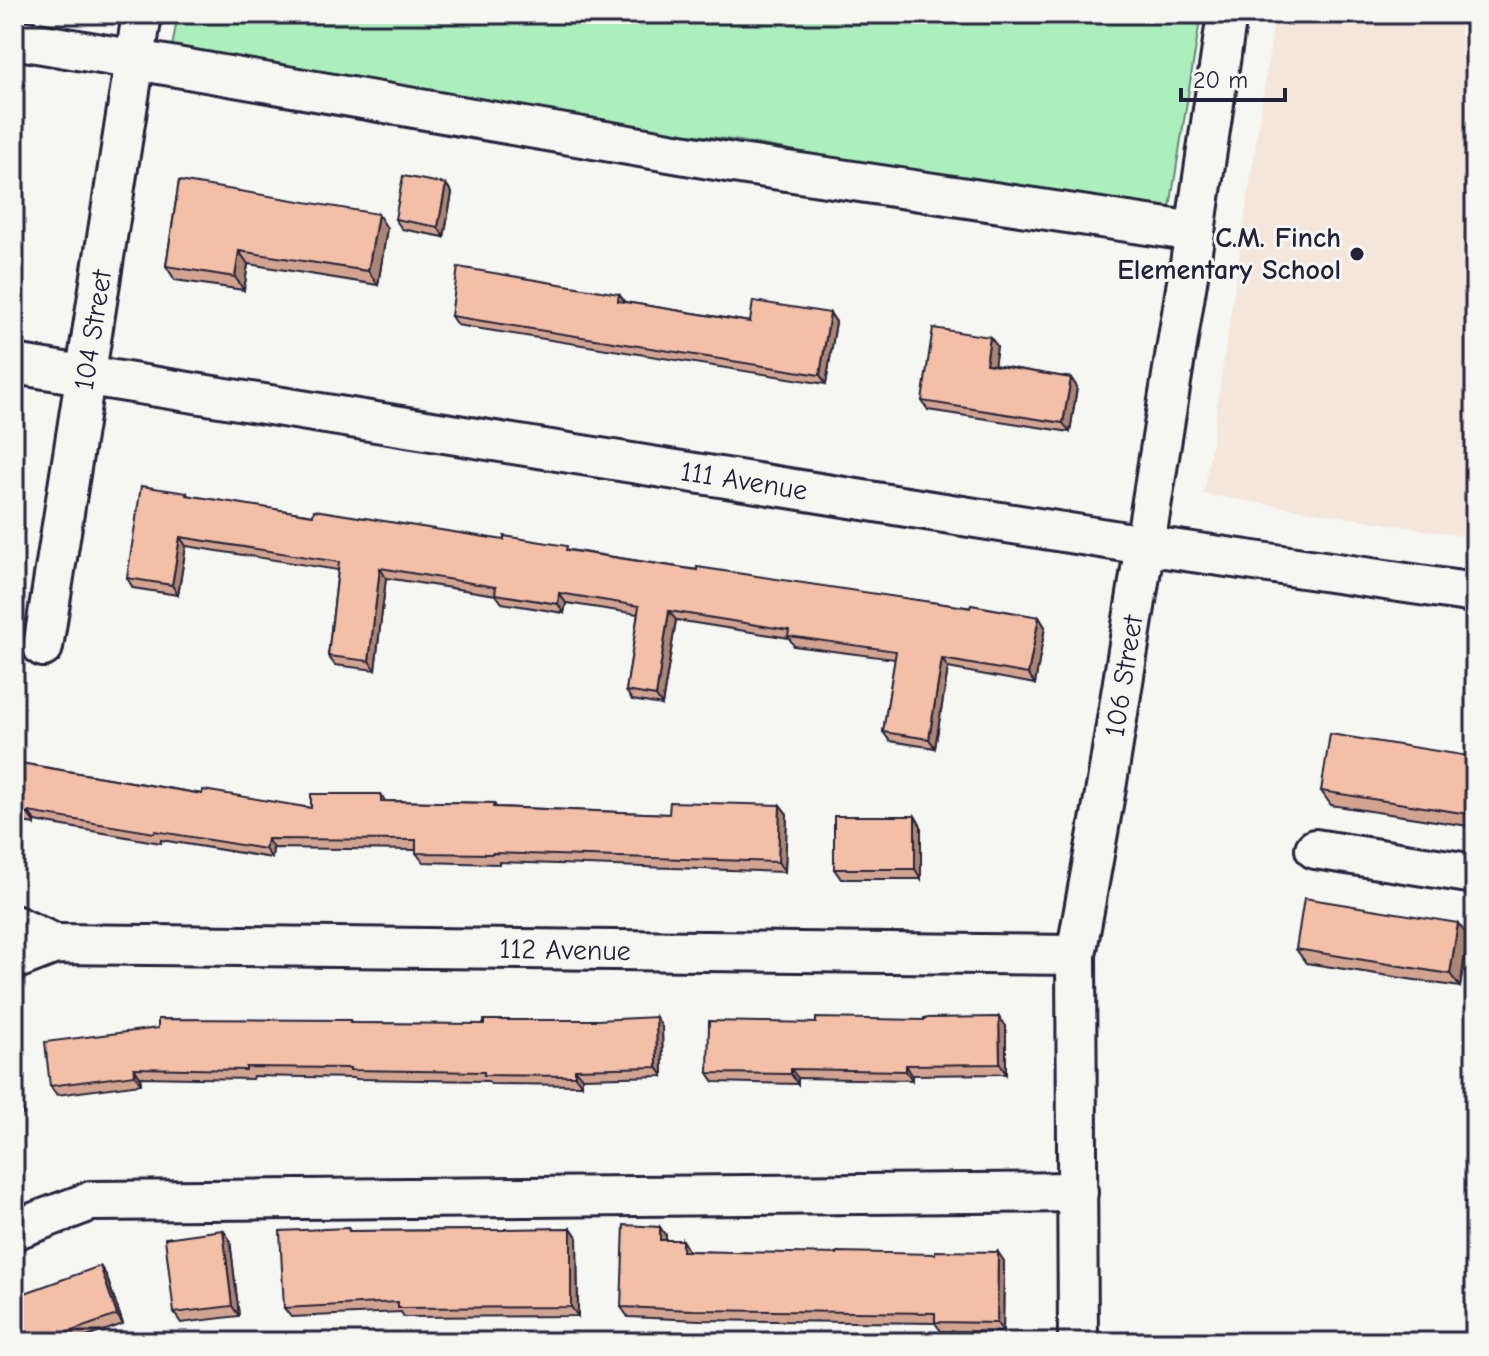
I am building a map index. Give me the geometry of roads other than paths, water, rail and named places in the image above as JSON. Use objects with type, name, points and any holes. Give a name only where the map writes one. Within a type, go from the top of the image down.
[{"type":"street","name":"104 Street","points":[[43,647],[142,14]]},
{"type":"street","name":"106 Street","points":[[1078,1342],[1076,955],[1106,788],[1227,14]]},
{"type":"street","points":[[14,39],[733,163],[1195,232]]},
{"type":"street","name":"111 Avenue","points":[[14,364],[1144,545],[1475,593]]},
{"type":"street","points":[[1315,849],[1475,874]]},
{"type":"street","name":"112 Avenue","points":[[14,925],[55,944]]},
{"type":"street","name":"112 Avenue","points":[[14,960],[55,944],[1076,955]]},
{"type":"street","points":[[14,1230],[91,1201],[1078,1192]]},
{"type":"place","name":"C.M. Finch Elementary School","points":[[1357,254]]}]
